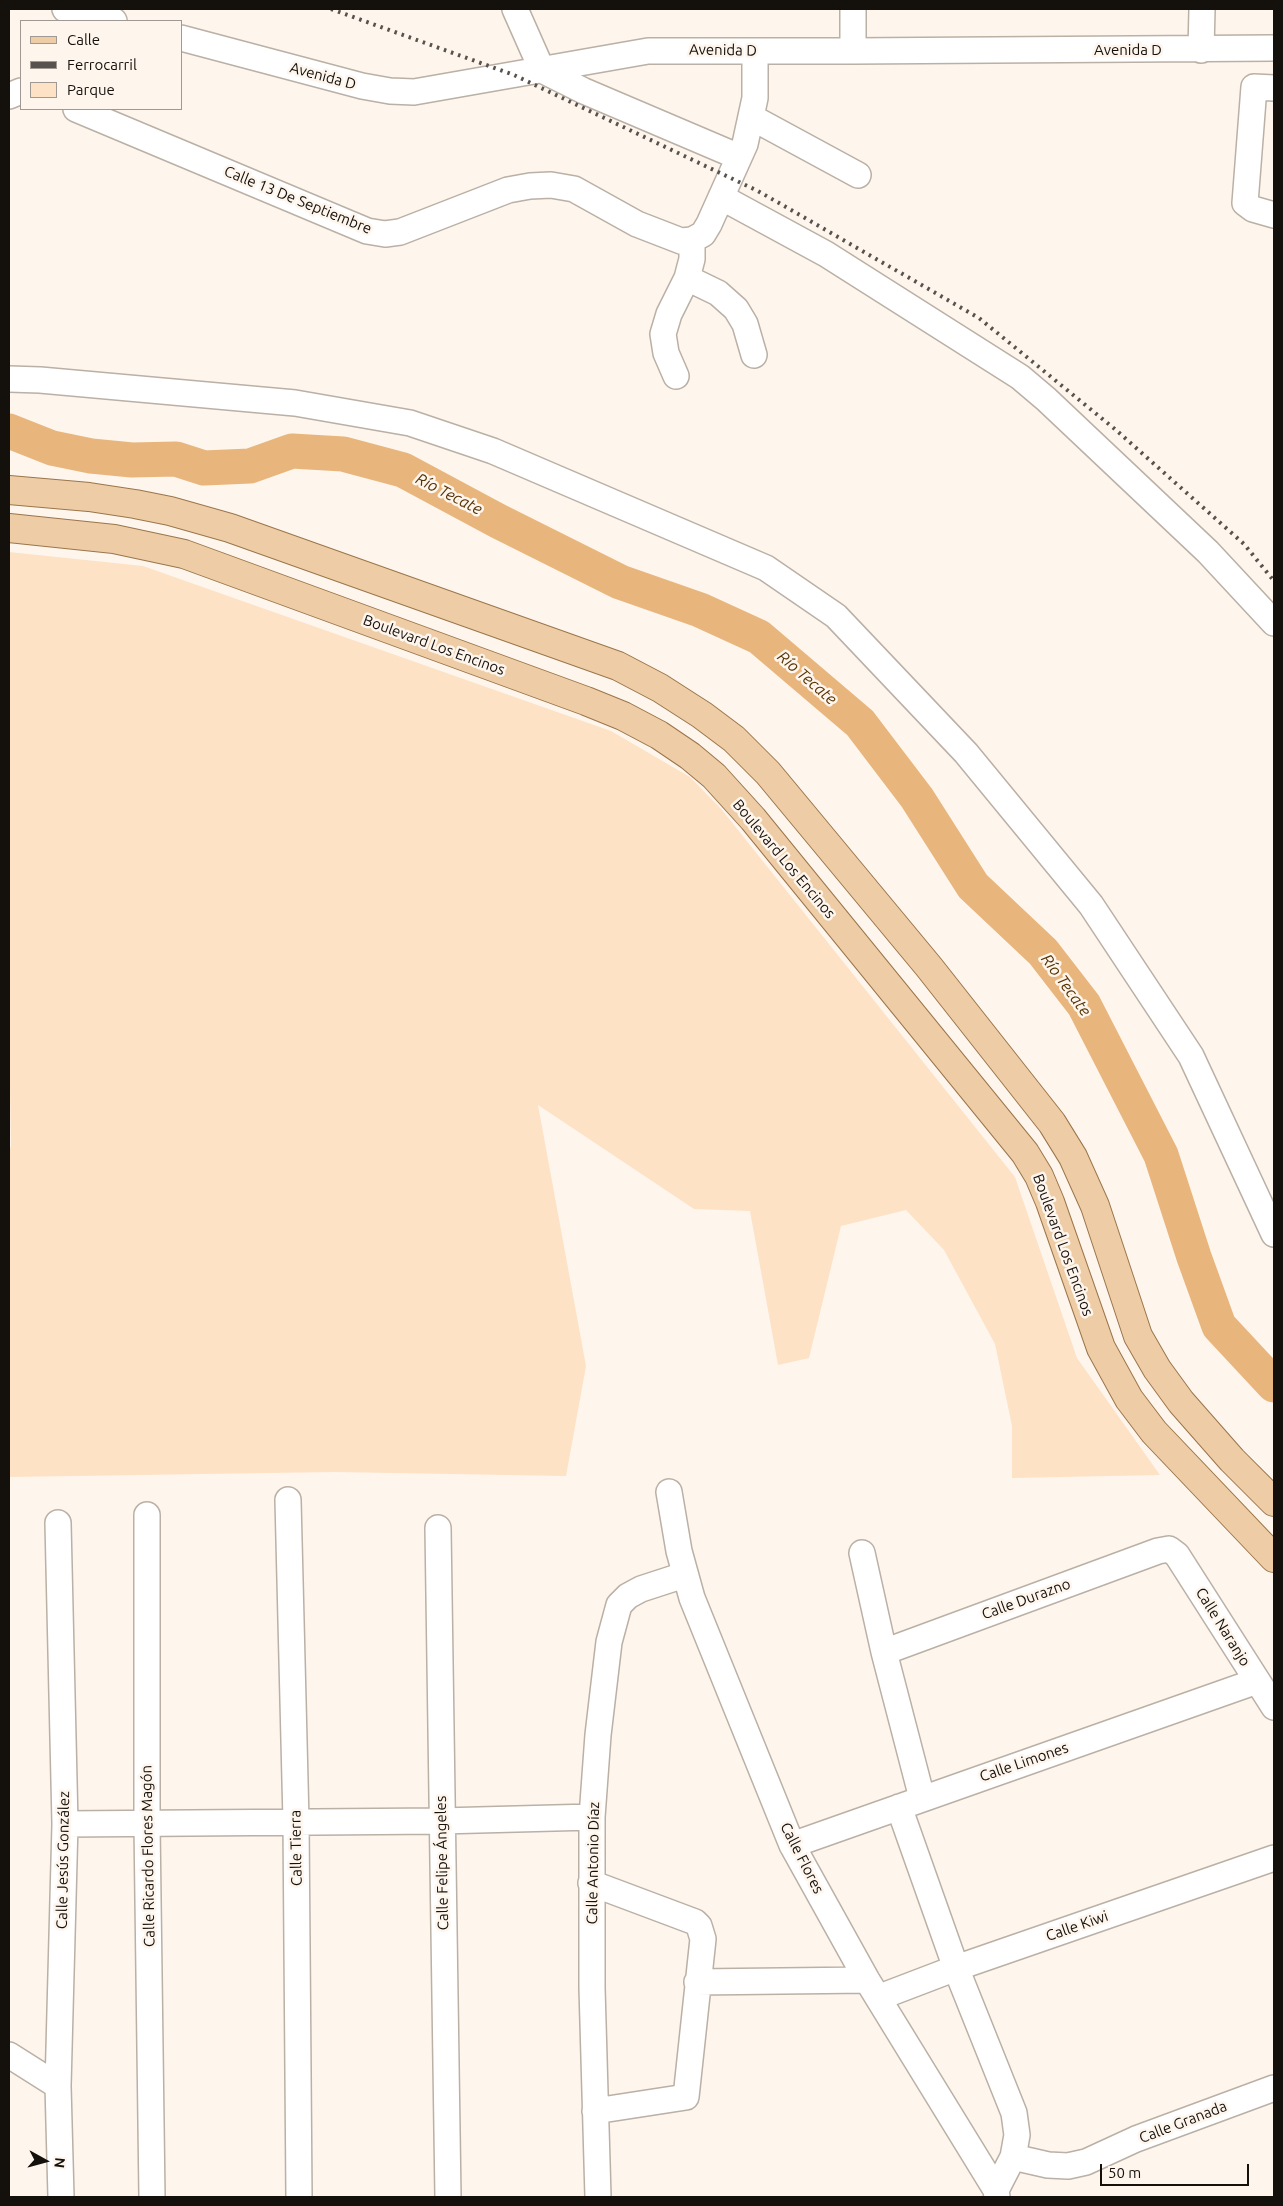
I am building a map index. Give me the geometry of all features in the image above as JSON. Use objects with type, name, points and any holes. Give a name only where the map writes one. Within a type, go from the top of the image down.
[{"type":"main road","points":[[9,490],[90,497],[135,504],[170,511],[230,528],[618,666],[660,688],[695,710],[734,739],[774,780],[929,967],[1052,1123],[1073,1157],[1095,1206],[1138,1336],[1157,1369],[1181,1402],[1232,1460],[1274,1502]]},
{"type":"main road","name":"Boulevard Los Encinos","points":[[9,528],[114,539],[184,554],[586,701],[623,716],[659,735],[690,756],[714,776],[753,819],[1025,1153],[1039,1176],[1050,1202],[1098,1341],[1129,1399],[1154,1432],[1270,1546]]},
{"type":"street","points":[[65,9],[110,20]]},
{"type":"street","points":[[515,9],[542,70],[584,91],[739,157]]},
{"type":"street","points":[[852,51],[853,9]]},
{"type":"street","points":[[1202,9],[1202,50]]},
{"type":"street","name":"Avenida D","points":[[182,38],[362,86],[390,91],[414,92],[648,51],[1202,50],[1274,48]]},
{"type":"street","points":[[676,376],[666,353],[663,334],[669,314],[687,278],[692,259],[692,240],[702,234],[709,224],[745,144],[755,98],[754,51]]},
{"type":"street","points":[[1274,88],[1254,87],[1245,203],[1253,209],[1274,215]]},
{"type":"street","name":"Calle 13 De Septiembre","points":[[78,110],[368,231],[385,234],[400,232],[508,190],[552,184],[574,189],[661,234],[681,241],[692,240]]},
{"type":"street","points":[[751,118],[858,175]]},
{"type":"street","points":[[721,197],[826,254],[1020,377],[1046,399],[1208,552],[1274,623]]},
{"type":"street","points":[[687,278],[718,293],[736,308],[746,324],[754,355]]},
{"type":"street","points":[[9,379],[40,380],[295,403],[410,423],[493,451],[766,568],[836,616],[966,753],[1091,905],[1191,1056],[1274,1234]]},
{"type":"street","name":"Calle Flores","points":[[669,1492],[684,1575],[792,1845],[874,1989],[996,2194]]},
{"type":"street","name":"Calle Tierra","points":[[288,1500],[296,1821],[299,2197]]},
{"type":"street","name":"Calle Ricardo Flores Magón","points":[[147,1515],[146,1824],[152,2197]]},
{"type":"street","name":"Calle Jesús González","points":[[58,1523],[65,1824],[58,2086],[61,2197]]},
{"type":"street","name":"Calle Felipe Ángeles","points":[[438,1528],[448,2197]]},
{"type":"street","name":"Calle Durazno","points":[[884,1652],[1158,1551],[1169,1549]]},
{"type":"street","name":"Calle Naranjo","points":[[1169,1549],[1177,1555],[1274,1707]]},
{"type":"street","points":[[862,1553],[884,1652],[922,1798]]},
{"type":"street","name":"Calle Antonio Díaz","points":[[598,2197],[591,1883],[592,1817],[598,1735],[609,1642],[619,1605],[628,1596],[641,1589],[684,1575]]},
{"type":"street","name":"Calle Limones","points":[[792,1845],[1257,1681]]},
{"type":"street","points":[[899,1807],[956,1968],[1014,2114],[1017,2135],[1013,2157],[996,2194]]},
{"type":"street","points":[[65,1824],[441,1821],[592,1817]]},
{"type":"street","name":"Calle Kiwi","points":[[697,1982],[874,1989],[956,1968],[1274,1858]]},
{"type":"street","points":[[591,1883],[688,1919],[699,1926],[703,1939],[686,2097],[595,2111]]},
{"type":"street","points":[[9,2055],[58,2086]]},
{"type":"street","name":"Calle Granada","points":[[1013,2157],[1048,2165],[1068,2166],[1086,2162],[1136,2140],[1274,2088]]},
{"type":"green space","points":[[9,552],[143,566],[611,731],[690,777],[722,810],[1015,1177],[1077,1358],[1160,1475],[1012,1478],[1012,1426],[995,1344],[944,1250],[906,1210],[841,1226],[809,1358],[778,1365],[750,1211],[694,1209],[538,1105],[586,1366],[566,1476],[334,1472],[9,1477],[9,1151],[11,1146],[9,1037]]},
{"type":"waterway","name":"Río Tecate","points":[[9,431],[52,448],[91,456],[132,460],[176,459],[204,468],[250,466],[292,451],[343,454],[403,470],[498,521],[620,582],[700,610],[759,637],[860,723],[917,798],[973,886],[1043,952],[1084,1005],[1161,1155],[1194,1257],[1219,1326],[1274,1385]]},
{"type":"railway","points":[[331,9],[514,75],[758,191],[979,318],[1116,430],[1244,544],[1274,581]]}]
